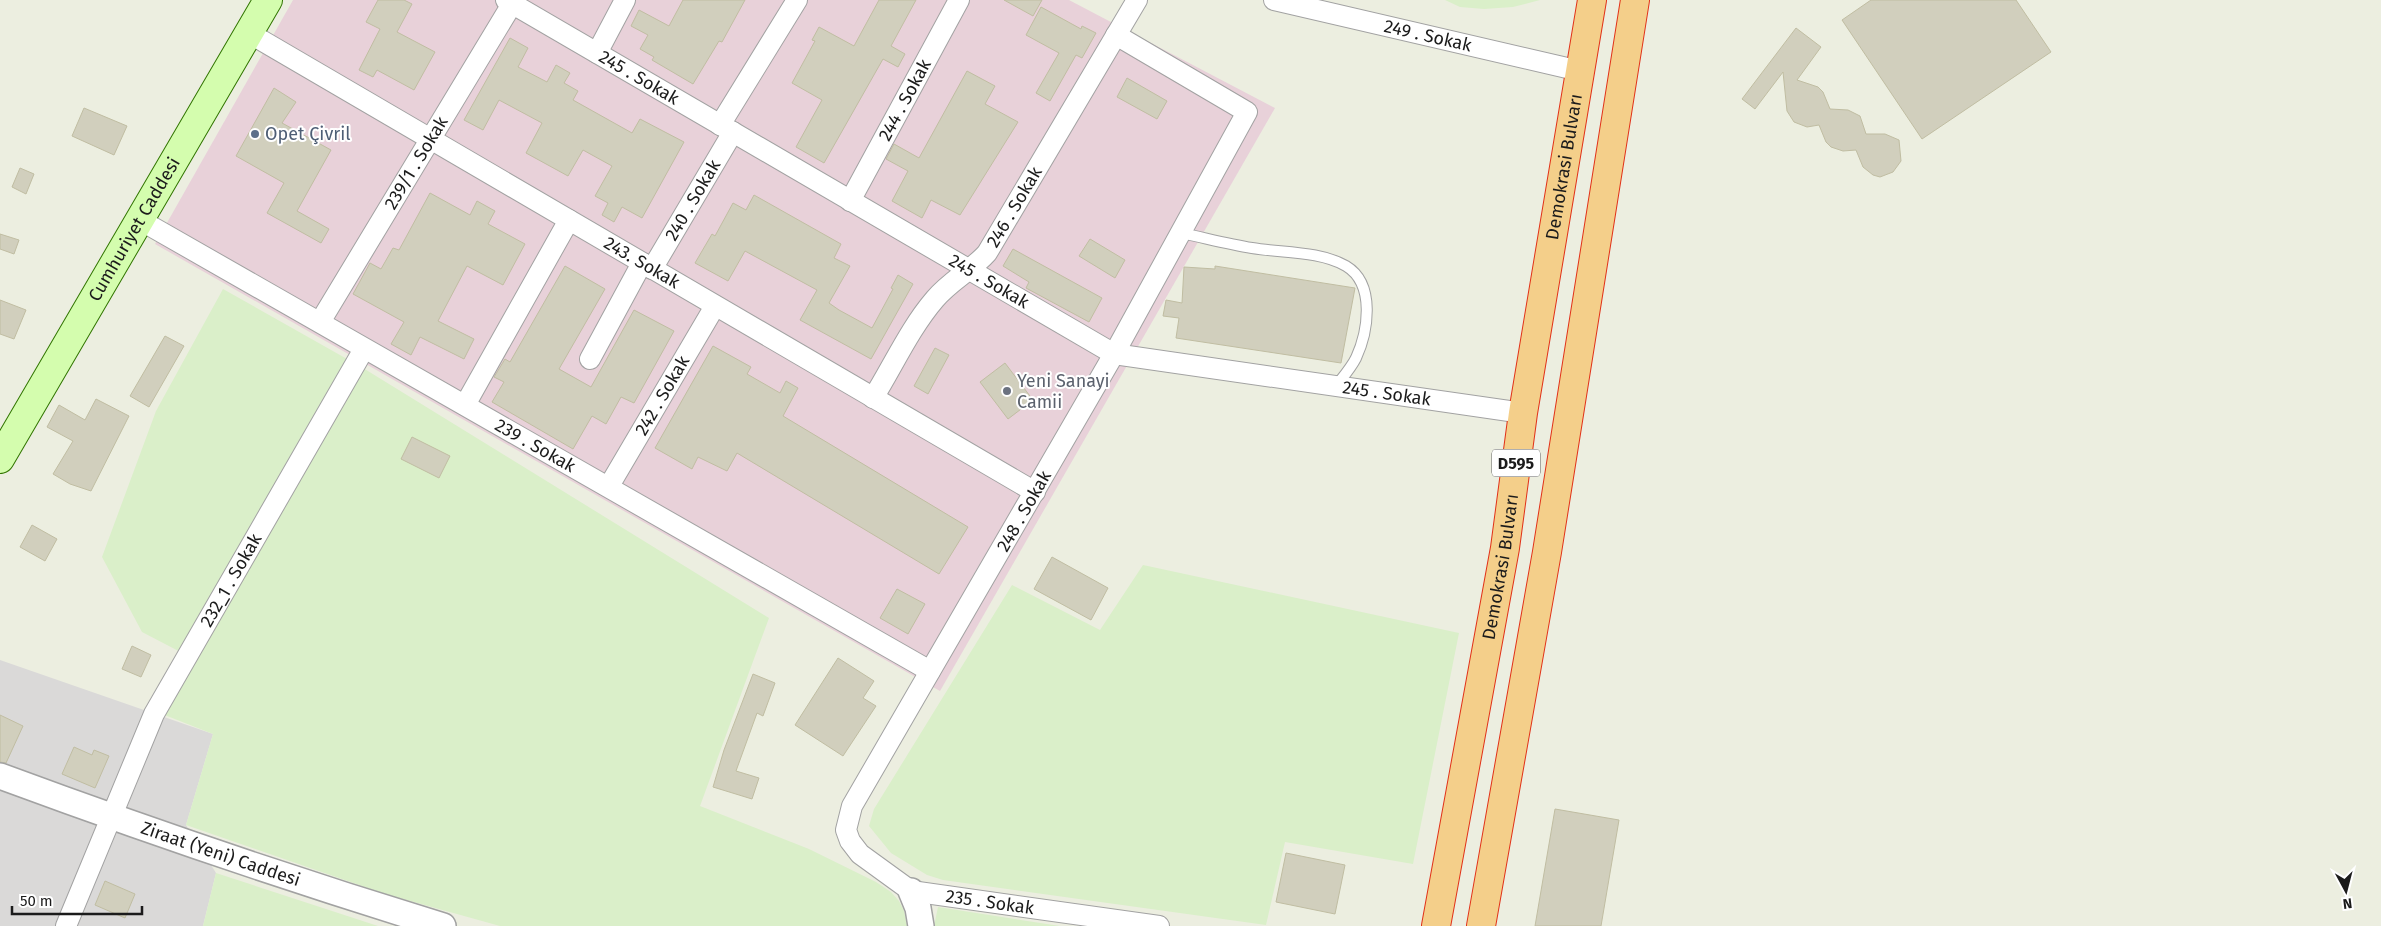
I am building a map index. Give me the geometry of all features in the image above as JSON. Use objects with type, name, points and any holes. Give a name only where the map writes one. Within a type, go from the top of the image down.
[{"type":"highway","name":"Demokrasi Bulvarı","points":[[1436,926],[1505,548],[1523,413],[1592,0]]},
{"type":"highway","name":"D595","points":[[1481,926],[1548,552],[1635,0]]},
{"type":"main road","name":"Cumhuriyet Caddesi","points":[[0,459],[268,0]]},
{"type":"street","points":[[597,53],[626,0]]},
{"type":"street","name":"240 . Sokak","points":[[590,359],[647,266],[726,129],[797,0]]},
{"type":"street","name":"244 . Sokak","points":[[850,200],[958,0]]},
{"type":"street","name":"246 . Sokak","points":[[874,398],[926,311],[947,287],[970,270],[988,253],[1137,0]]},
{"type":"street","name":"249 . Sokak","points":[[1274,0],[1580,71]]},
{"type":"street","name":"245 . Sokak","points":[[509,2],[1114,354],[1523,413]]},
{"type":"street","name":"239/1 . Sokak","points":[[320,322],[431,139],[509,2]]},
{"type":"street","name":"243. Sokak","points":[[249,33],[1035,492]]},
{"type":"street","name":"248 . Sokak","points":[[911,891],[860,854],[850,841],[846,830],[852,806],[1114,354],[1247,112],[1116,36]]},
{"type":"street","name":"239 . Sokak","points":[[140,220],[930,671]]},
{"type":"street","points":[[465,405],[569,220]]},
{"type":"street","name":"242 . Sokak","points":[[608,486],[716,306]]},
{"type":"street","name":"232_1 . Sokak","points":[[66,926],[154,714],[364,348]]},
{"type":"street","name":"Ziraat (Yeni) Caddesi","points":[[0,776],[112,818],[327,891],[442,926]]},
{"type":"street","points":[[911,891],[918,908],[921,926]]},
{"type":"street","name":"235 . Sokak","points":[[911,891],[1159,926]]},
{"type":"lane","points":[[1181,233],[1233,244],[1322,258],[1346,266],[1356,273],[1365,294],[1367,314],[1356,358],[1336,386]]},
{"type":"shaded area","points":[[293,0],[1069,0],[1275,108],[940,691],[155,244]]},
{"type":"shaded area","points":[[0,660],[213,734],[186,825],[216,873],[203,926],[0,926]]},
{"type":"green space","points":[[1445,0],[1540,0],[1513,7],[1484,9],[1460,7]]},
{"type":"green space","points":[[223,289],[363,368],[769,618],[700,806],[809,849],[876,882],[891,892],[899,901],[904,911],[907,926],[500,926],[385,894],[186,825],[213,734],[162,714],[190,657],[142,632],[102,557],[156,411]]},
{"type":"green space","points":[[1143,565],[1459,633],[1413,864],[1285,842],[1266,925],[943,880],[927,875],[891,853],[869,826],[874,809],[1012,585],[1100,630]]},
{"type":"green space","points":[[216,873],[378,926],[203,926]]},
{"type":"green space","points":[[938,907],[1060,926],[934,926]]},
{"type":"building","points":[[378,0],[404,0],[412,4],[397,32],[435,52],[414,90],[377,70],[373,77],[359,70],[380,29],[366,22]]},
{"type":"building","points":[[683,0],[745,0],[722,42],[719,41],[693,84],[652,60],[654,57],[640,49],[648,35],[631,26],[639,10],[669,26]]},
{"type":"building","points":[[879,0],[916,0],[891,46],[905,54],[898,67],[883,59],[824,163],[796,147],[822,100],[792,83],[815,41],[812,40],[819,27],[854,46]]},
{"type":"building","points":[[1004,0],[1042,0],[1033,16]]},
{"type":"building","points":[[1871,0],[2016,0],[2051,52],[1922,139],[1842,20]]},
{"type":"building","points":[[1041,7],[1081,29],[1082,26],[1096,33],[1082,58],[1076,55],[1050,101],[1036,93],[1059,53],[1026,35]]},
{"type":"building","points":[[1796,28],[1821,47],[1797,80],[1818,87],[1823,92],[1830,109],[1848,110],[1860,116],[1866,134],[1885,134],[1899,140],[1901,161],[1893,172],[1880,177],[1873,175],[1863,167],[1856,150],[1843,151],[1831,147],[1826,142],[1819,125],[1807,127],[1794,122],[1787,111],[1783,72],[1755,109],[1742,99]]},
{"type":"building","points":[[510,38],[528,48],[518,67],[547,82],[556,65],[570,73],[564,83],[578,91],[573,100],[632,133],[640,119],[684,142],[642,218],[622,207],[614,222],[602,215],[608,203],[595,196],[612,166],[583,150],[568,176],[526,153],[542,123],[499,100],[483,130],[464,120]]},
{"type":"building","points":[[967,71],[995,86],[985,104],[1018,122],[960,215],[931,200],[922,218],[892,201],[908,171],[886,159],[894,144],[919,158]]},
{"type":"building","points":[[1127,78],[1167,101],[1157,119],[1117,97]]},
{"type":"building","points":[[274,88],[296,102],[282,123],[331,150],[297,211],[329,229],[321,243],[267,213],[284,183],[236,156]]},
{"type":"building","points":[[84,108],[127,126],[114,155],[72,136]]},
{"type":"building","points":[[20,168],[34,174],[26,194],[12,187]]},
{"type":"building","points":[[430,193],[470,215],[477,201],[495,211],[488,224],[525,244],[503,285],[467,266],[438,321],[474,339],[464,359],[420,337],[411,355],[391,344],[404,322],[353,294],[370,263],[381,269],[393,248],[399,250]]},
{"type":"building","points":[[754,195],[841,244],[834,258],[850,266],[829,303],[839,310],[872,328],[893,289],[891,288],[898,275],[913,284],[871,359],[800,320],[817,290],[745,251],[728,281],[695,263],[712,234],[715,236],[733,203],[746,210]]},
{"type":"building","points":[[0,234],[19,240],[14,254],[0,249]]},
{"type":"building","points":[[1090,239],[1125,260],[1115,278],[1079,256]]},
{"type":"building","points":[[1013,249],[1102,298],[1089,322],[1026,288],[1029,282],[1003,266]]},
{"type":"building","points":[[565,266],[605,289],[559,369],[591,387],[634,310],[674,331],[634,403],[621,397],[606,424],[592,416],[573,449],[492,402],[504,382],[494,377],[505,359],[510,362]]},
{"type":"building","points":[[1215,266],[1355,288],[1341,363],[1176,338],[1179,318],[1163,316],[1166,300],[1182,303],[1184,267],[1215,269]]},
{"type":"building","points":[[0,300],[26,310],[14,339],[0,334]]},
{"type":"building","points":[[165,336],[184,346],[149,407],[130,396]]},
{"type":"building","points":[[713,346],[751,367],[747,374],[780,393],[786,381],[798,388],[783,416],[968,527],[939,574],[737,453],[727,471],[698,457],[692,469],[655,448]]},
{"type":"building","points":[[935,348],[949,355],[928,394],[914,386]]},
{"type":"building","name":"Yeni Sanayi Camii","points":[[1005,363],[1033,400],[1008,419],[980,382]]},
{"type":"building","points":[[96,399],[129,416],[91,491],[70,484],[53,474],[73,441],[47,427],[59,405],[85,420]]},
{"type":"building","points":[[412,437],[450,456],[439,478],[401,459]]},
{"type":"building","points":[[32,525],[57,539],[45,561],[20,547]]},
{"type":"building","points":[[1052,557],[1108,588],[1091,620],[1034,589]]},
{"type":"building","points":[[897,589],[925,604],[908,634],[880,618]]},
{"type":"building","points":[[132,646],[151,655],[141,677],[122,669]]},
{"type":"building","points":[[838,658],[874,681],[863,698],[876,706],[843,756],[795,725]]},
{"type":"building","points":[[753,674],[775,683],[763,716],[757,713],[736,771],[759,778],[752,799],[713,787],[724,750]]},
{"type":"building","points":[[0,715],[23,726],[6,763],[0,762]]},
{"type":"building","points":[[74,747],[92,755],[94,750],[109,756],[95,788],[62,774]]},
{"type":"building","points":[[1555,809],[1619,820],[1601,926],[1535,926]]},
{"type":"building","points":[[1286,853],[1345,865],[1335,914],[1276,902]]},
{"type":"building","points":[[105,881],[135,894],[125,918],[95,905]]},
{"type":"place","name":"Opet Çivril","points":[[255,134]]},
{"type":"place","name":"Yeni Sanayi Camii","points":[[1007,391]]}]
